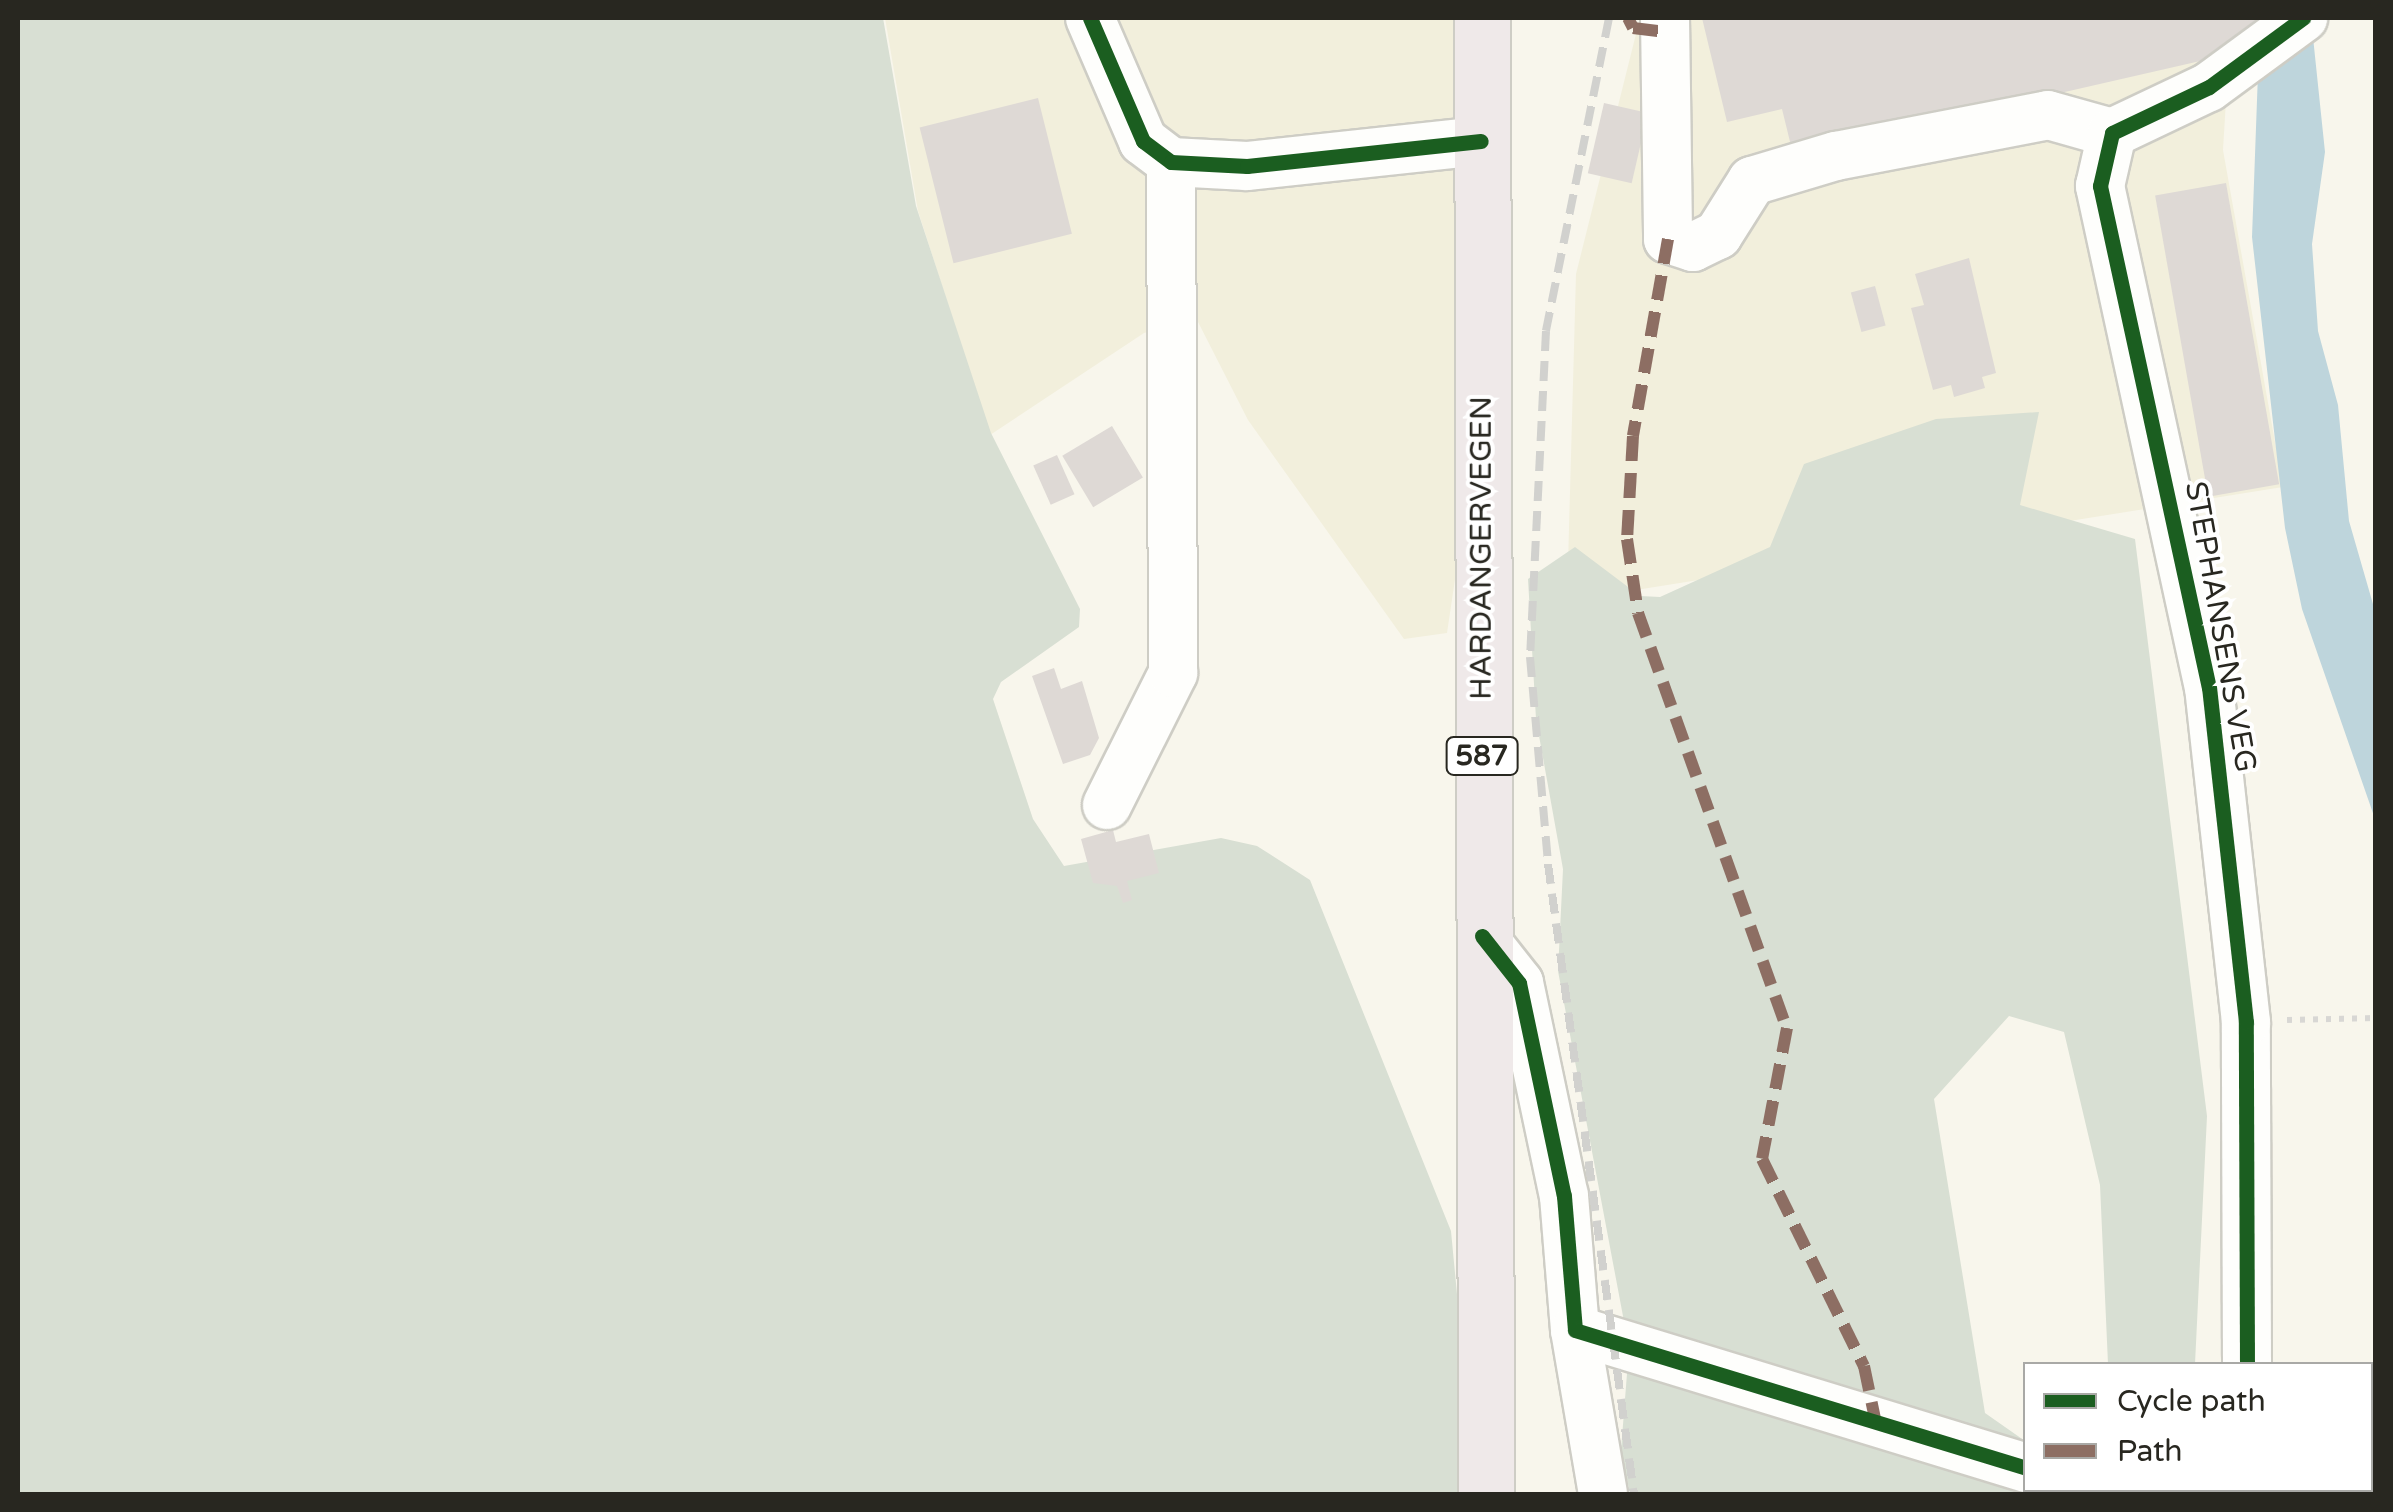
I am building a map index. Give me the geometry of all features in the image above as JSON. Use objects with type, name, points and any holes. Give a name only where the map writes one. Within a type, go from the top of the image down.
[{"type":"main road","name":"HARDANGERVEGEN","points":[[1482,18],[1486,1494]]},
{"type":"street","points":[[1090,18],[1143,141],[1171,162],[1246,166],[1482,141]]},
{"type":"street","points":[[1666,18],[1668,240],[1693,247],[1718,235],[1752,181],[1836,156],[2048,115],[2112,133],[2243,61],[2303,18]]},
{"type":"street","name":"STEPHANSENS VEG","points":[[2112,133],[2100,186],[2201,638],[2246,1022],[2247,1362]]},
{"type":"street","points":[[1107,806],[1163,702],[1174,658],[1171,162]]},
{"type":"street","points":[[1482,936],[1519,983],[1564,1196],[1575,1330],[1603,1494]]},
{"type":"street","points":[[1575,1330],[2023,1467]]},
{"type":"path","points":[[2246,1022],[2376,1018]]},
{"type":"shaded area","points":[[18,18],[883,18],[916,206],[991,433],[1080,609],[1079,627],[1001,682],[993,699],[1033,819],[1064,866],[1221,838],[1257,846],[1310,880],[1451,1231],[1476,1494],[18,1494]]},
{"type":"shaded area","points":[[885,18],[1482,18],[1481,406],[1447,633],[1404,639],[1248,420],[1197,320],[1144,333],[990,435],[918,211]]},
{"type":"shaded area","points":[[1640,18],[2231,18],[2223,150],[2283,487],[1567,601],[1576,274]]},
{"type":"shaded area","points":[[2039,412],[2020,505],[2135,539],[2207,1116],[2195,1362],[2108,1362],[2100,1185],[2064,1032],[2009,1016],[1934,1099],[1985,1413],[2023,1440],[2023,1492],[2068,1494],[1630,1494],[1621,1450],[1629,1348],[1558,971],[1563,869],[1536,719],[1528,579],[1575,547],[1640,596],[1660,597],[1770,547],[1804,464],[1936,419]]},
{"type":"water","points":[[2260,18],[2311,18],[2325,152],[2312,244],[2318,331],[2338,405],[2349,521],[2375,611],[2375,819],[2302,609],[2285,528],[2252,237]]},
{"type":"building","points":[[1702,18],[2258,18],[2209,59],[1793,154],[1782,109],[1727,122]]},
{"type":"building","points":[[1038,98],[1072,234],[953,263],[920,128]]},
{"type":"building","points":[[1604,103],[1648,113],[1632,183],[1588,173]]},
{"type":"building","points":[[2226,183],[2279,484],[2208,497],[2155,196]]},
{"type":"building","points":[[1969,258],[1996,373],[1982,377],[1985,388],[1954,397],[1951,385],[1933,390],[1911,308],[1924,305],[1915,274]]},
{"type":"building","points":[[1875,286],[1886,326],[1861,332],[1851,292]]},
{"type":"building","points":[[1112,426],[1143,477],[1093,507],[1062,456]]},
{"type":"building","points":[[1057,455],[1074,494],[1051,505],[1033,466]]},
{"type":"building","points":[[1054,668],[1061,689],[1082,681],[1099,738],[1090,755],[1063,764],[1032,676]]},
{"type":"building","points":[[1113,830],[1116,842],[1149,834],[1159,873],[1127,881],[1132,900],[1123,903],[1117,886],[1093,883],[1081,839]]},
{"type":"building","points":[[2308,1492],[2352,1492],[2352,1494]]},
{"type":"railway","points":[[1609,18],[1546,331],[1530,657],[1548,864],[1634,1494]]},
{"type":"marked path","points":[[1628,18],[1633,28],[1664,32]]},
{"type":"marked path","points":[[1668,239],[1633,436],[1627,539],[1638,613],[1787,1028],[1762,1159],[1864,1366],[1877,1428]]},
{"type":"cycle path","points":[[1090,18],[1143,141],[1171,162],[1247,166],[1481,141]]},
{"type":"cycle path","points":[[2247,1362],[2246,1022],[2209,688],[2100,186],[2112,133],[2209,87],[2303,18]]},
{"type":"cycle path","points":[[1482,936],[1519,983],[1564,1196],[1575,1330],[2023,1467]]}]
